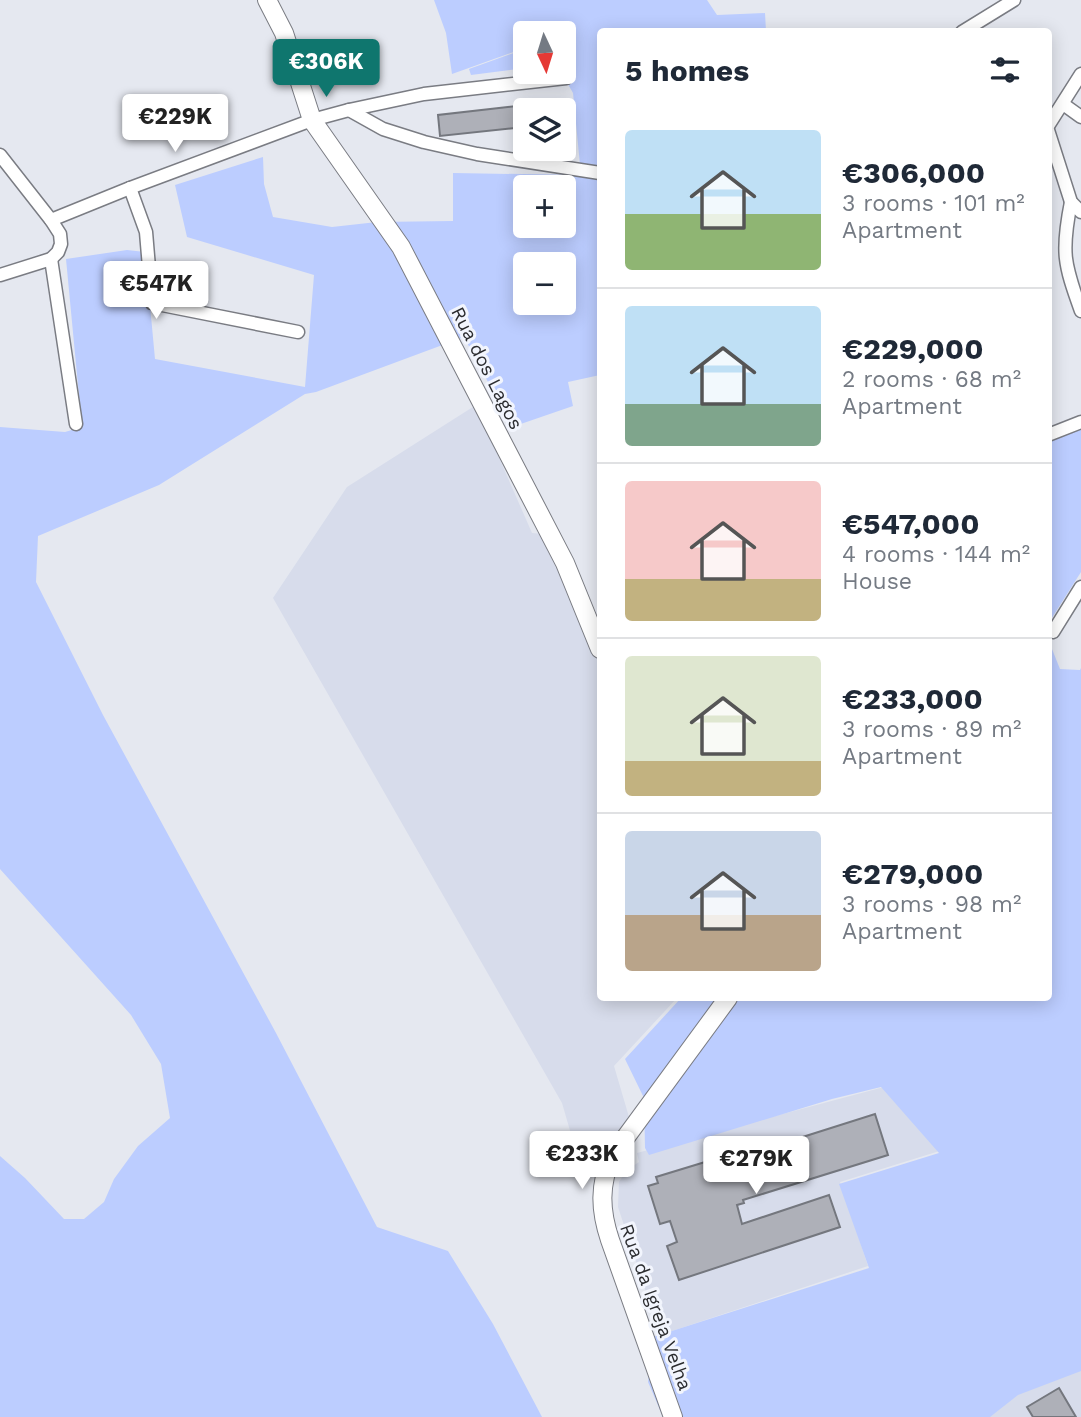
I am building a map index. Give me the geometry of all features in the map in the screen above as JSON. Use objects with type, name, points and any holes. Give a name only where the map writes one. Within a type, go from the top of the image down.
[{"type":"street","name":"Rua dos Lagos","points":[[267,0],[284,33],[312,120],[401,247],[565,563],[597,642]]},
{"type":"street","points":[[968,28],[1014,0]]},
{"type":"street","points":[[1052,121],[1081,74]]},
{"type":"street","points":[[51,220],[312,120],[424,94],[513,84]]},
{"type":"street","points":[[1063,103],[1081,117]]},
{"type":"street","points":[[349,110],[383,129],[424,142],[477,154],[597,173]]},
{"type":"street","points":[[1052,140],[1072,202],[1081,212]]},
{"type":"street","points":[[0,155],[51,220],[60,234],[61,244],[51,259],[0,275]]},
{"type":"street","points":[[130,188],[146,232],[152,303],[298,332]]},
{"type":"street","points":[[1072,202],[1066,227],[1064,256],[1066,271],[1081,311]]},
{"type":"street","points":[[51,259],[76,424]]},
{"type":"street","points":[[1052,433],[1081,422]]},
{"type":"street","points":[[1053,632],[1081,587]]},
{"type":"street","name":"Rua da Igreja Velha","points":[[673,1417],[603,1220],[601,1197],[604,1174],[612,1156],[726,1001]]},
{"type":"shaded area","points":[[434,0],[707,0],[717,15],[765,13],[766,28],[597,28],[597,376],[568,382],[573,406],[512,427],[464,337],[305,394],[159,485],[38,536],[36,582],[103,715],[276,1033],[377,1227],[448,1251],[493,1324],[542,1417],[0,1417],[0,1156],[64,1219],[84,1219],[104,1202],[114,1179],[138,1146],[170,1118],[161,1064],[131,1015],[0,869],[0,427],[65,432],[82,427],[66,259],[127,250],[145,252],[155,359],[305,387],[314,275],[187,237],[175,185],[263,157],[264,184],[273,217],[332,227],[377,222],[453,221],[453,173],[581,175],[576,98],[573,98],[568,84],[576,84],[576,21],[513,21],[513,52],[452,74],[446,33]]},
{"type":"shaded area","points":[[513,53],[513,70],[471,75],[469,69]]},
{"type":"shaded area","points":[[476,405],[532,533],[543,534],[582,616],[597,657],[597,1001],[674,1001],[614,1066],[629,1117],[605,1150],[578,1158],[562,1103],[273,598],[347,487]]},
{"type":"shaded area","points":[[1081,419],[1081,572],[1052,618],[1052,432]]},
{"type":"shaded area","points":[[1052,649],[1060,669],[1081,668],[1081,1371],[1018,1395],[990,1417],[663,1417],[648,1382],[653,1344],[650,1338],[869,1268],[839,1184],[939,1153],[881,1087],[832,1099],[649,1155],[645,1148],[644,1098],[625,1059],[678,1001],[1052,1001]]},
{"type":"shaded area","points":[[1060,1040],[1081,1107],[840,1182],[868,1266],[660,1335],[618,1207],[619,1182],[627,1170],[639,1162],[637,1153]]},
{"type":"shaded area","points":[[1081,1359],[1081,1417],[952,1417]]},
{"type":"building","points":[[513,106],[513,128],[440,136],[438,115]]},
{"type":"building","points":[[875,1114],[888,1155],[743,1200],[744,1203],[737,1205],[742,1224],[829,1195],[840,1227],[679,1280],[667,1246],[677,1242],[670,1221],[660,1224],[648,1186],[658,1183],[656,1177],[728,1155],[730,1160]]},
{"type":"building","points":[[1059,1388],[1076,1417],[1033,1417],[1027,1407]]}]
